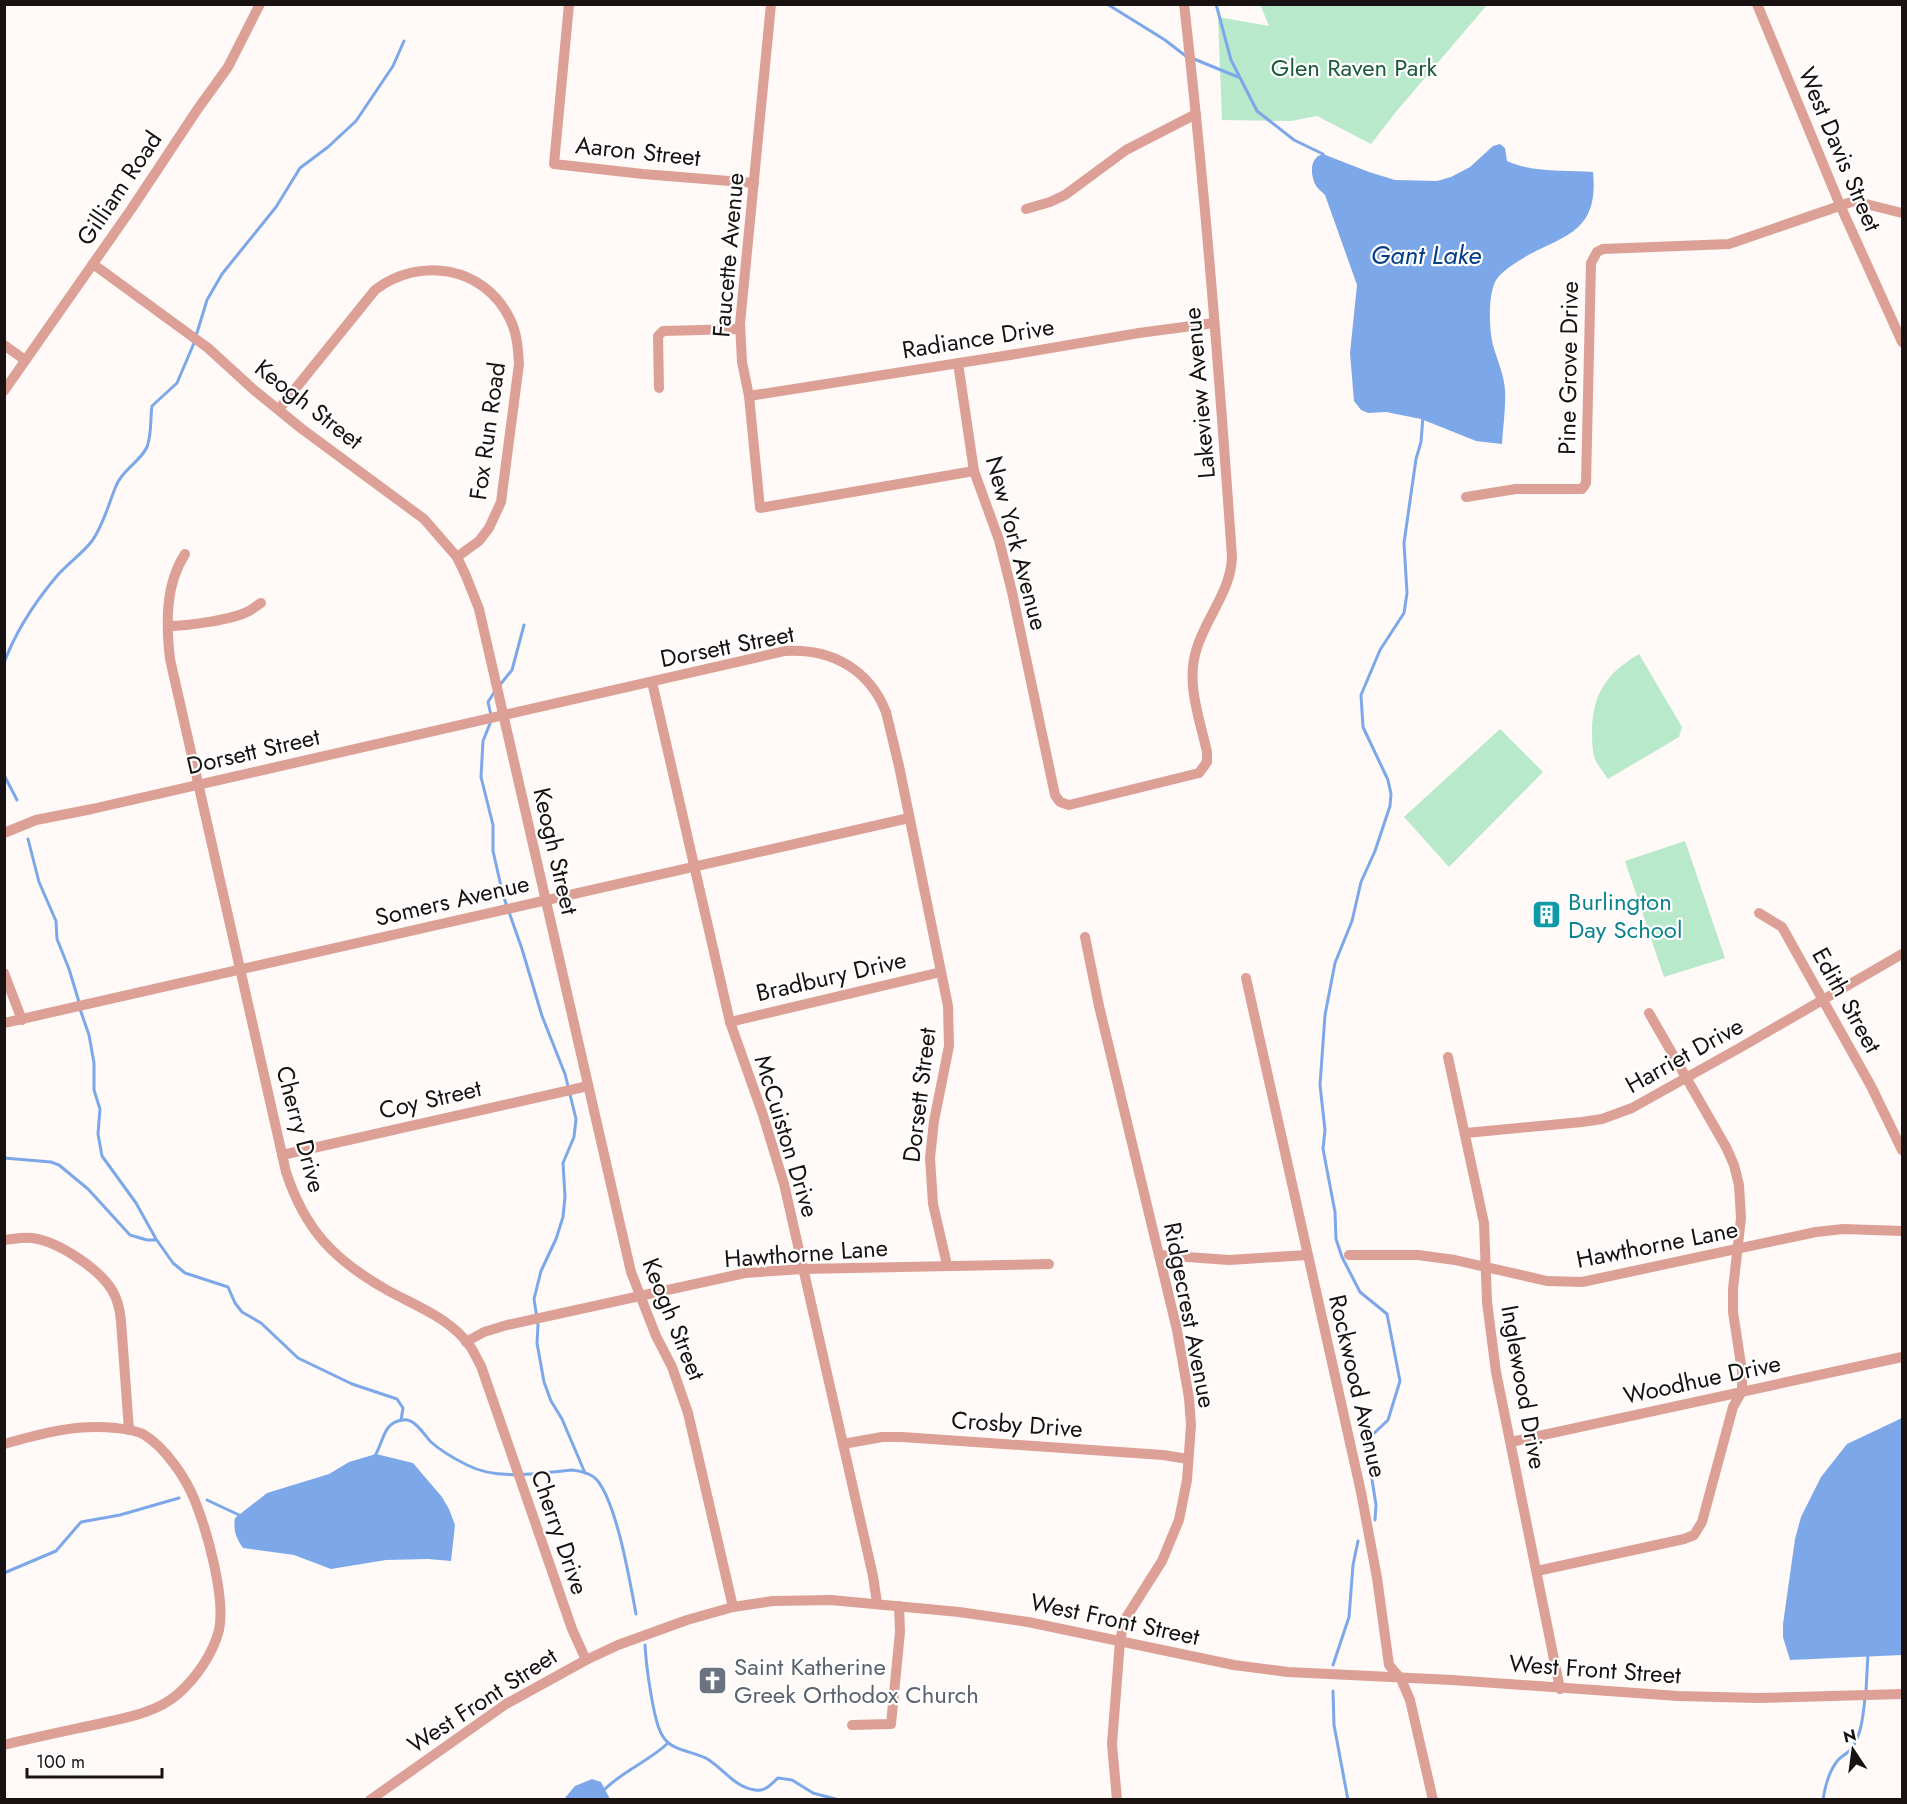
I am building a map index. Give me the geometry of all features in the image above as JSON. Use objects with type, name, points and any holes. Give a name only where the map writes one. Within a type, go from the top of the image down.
[{"type":"street","name":"Gilliam Road","points":[[4,391],[228,67],[260,4]]},
{"type":"street","name":"Aaron Street","points":[[569,4],[554,164],[754,183]]},
{"type":"street","name":"Faucette Avenue","points":[[771,4],[740,329],[760,508],[974,471]]},
{"type":"street","name":"Lakeview Avenue","points":[[1060,802],[1069,805],[1080,804],[1186,777],[1199,773],[1208,762],[1192,680],[1192,667],[1196,650],[1230,579],[1232,557],[1196,114],[1184,4]]},
{"type":"street","name":"West Davis Street","points":[[1757,4],[1840,205],[1902,342]]},
{"type":"street","points":[[1026,209],[1065,195],[1126,150],[1196,114]]},
{"type":"street","points":[[1840,205],[1854,201],[1902,213]]},
{"type":"street","name":"Pine Grove Drive","points":[[1466,498],[1516,489],[1572,490],[1582,489],[1584,486],[1588,443],[1591,262],[1597,252],[1603,249],[1729,244],[1840,205]]},
{"type":"street","name":"Keogh Street","points":[[93,264],[208,348],[302,429],[412,508],[457,557],[470,584],[479,609],[622,1238],[639,1297],[672,1367],[688,1413],[733,1607]]},
{"type":"street","name":"Fox Run Road","points":[[279,409],[375,290],[387,281],[417,270],[438,270],[457,273],[474,280],[487,289],[510,318],[518,344],[519,364],[501,502],[489,528],[479,541],[457,557]]},
{"type":"street","name":"Radiance Drive","points":[[749,396],[1214,323]]},
{"type":"street","points":[[659,388],[658,336],[663,331],[740,329]]},
{"type":"street","points":[[4,345],[25,360]]},
{"type":"street","name":"New York Avenue","points":[[958,363],[974,471],[999,540],[1010,581],[1050,774],[1055,795],[1060,802]]},
{"type":"street","name":"Cherry Drive","points":[[185,554],[175,571],[171,585],[168,626],[170,659],[292,1191],[306,1219],[335,1253],[363,1275],[453,1327],[466,1342],[481,1366],[568,1618],[586,1660]]},
{"type":"street","points":[[168,626],[226,618],[248,612],[261,603]]},
{"type":"street","name":"Dorsett Street","points":[[4,833],[36,820],[785,651],[815,651],[846,663],[867,680],[882,702],[899,766],[948,1006],[949,1046],[930,1158],[930,1186],[947,1265]]},
{"type":"street","name":"McCuiston Drive","points":[[652,682],[730,1022],[775,1151],[873,1576],[877,1603]]},
{"type":"street","name":"Somers Avenue","points":[[4,1023],[909,818]]},
{"type":"street","name":"Edith Street","points":[[1759,913],[1782,927],[1871,1086],[1902,1150]]},
{"type":"street","name":"Ridgecrest Avenue","points":[[1085,937],[1099,1006],[1159,1255],[1189,1398],[1191,1425],[1184,1500],[1171,1541],[1162,1561],[1129,1611],[1124,1621],[1120,1641],[1112,1744],[1117,1800]]},
{"type":"street","name":"Harriet Drive","points":[[1466,1133],[1553,1126],[1602,1119],[1632,1108],[1902,954]]},
{"type":"street","name":"Bradbury Drive","points":[[730,1022],[941,972]]},
{"type":"street","points":[[4,973],[22,1020]]},
{"type":"street","name":"Rockwood Avenue","points":[[1246,978],[1361,1492],[1377,1578],[1389,1665],[1401,1679],[1410,1700],[1433,1800]]},
{"type":"street","points":[[1537,1571],[1694,1535],[1702,1522],[1733,1407],[1742,1391],[1742,1371],[1733,1312],[1741,1203],[1734,1165],[1649,1013]]},
{"type":"street","name":"Inglewood Drive","points":[[1449,1057],[1484,1223],[1490,1338],[1560,1689]]},
{"type":"street","name":"Coy Street","points":[[282,1155],[588,1086]]},
{"type":"street","name":"Hawthorne Lane","points":[[1349,1255],[1418,1255],[1546,1281],[1583,1282],[1825,1231],[1867,1229],[1902,1231]]},
{"type":"street","points":[[4,1240],[30,1237],[65,1250],[90,1268],[113,1291],[119,1307],[129,1430]]},
{"type":"street","points":[[1159,1255],[1237,1260],[1307,1255]]},
{"type":"street","name":"Hawthorne Lane","points":[[466,1342],[484,1332],[507,1325],[745,1273],[803,1269],[1049,1264]]},
{"type":"street","name":"Woodhue Drive","points":[[1511,1442],[1902,1357]]},
{"type":"street","points":[[4,1444],[74,1427],[129,1430],[141,1433],[155,1443],[180,1474],[195,1501],[217,1577],[221,1612],[219,1631],[209,1655],[194,1677],[176,1695],[159,1706],[135,1715],[4,1745]]},
{"type":"street","name":"Crosby Drive","points":[[843,1444],[882,1437],[902,1437],[1164,1455],[1188,1459]]},
{"type":"street","name":"West Front Street","points":[[370,1800],[506,1704],[586,1660],[648,1634],[733,1607],[800,1600],[877,1603],[1028,1622],[1258,1668],[1678,1696],[1746,1698],[1902,1694]]},
{"type":"street","points":[[852,1725],[891,1724],[900,1632],[899,1606]]},
{"type":"green space","name":"Glen Raven Park","points":[[1260,4],[1487,5],[1371,144],[1317,116],[1291,121],[1222,120],[1218,17],[1269,26]]},
{"type":"green space","points":[[1639,654],[1682,727],[1679,737],[1608,779],[1596,762],[1593,752],[1592,730],[1595,705],[1610,677]]},
{"type":"green space","points":[[1500,729],[1543,772],[1449,867],[1404,817]]},
{"type":"green space","points":[[1685,841],[1725,958],[1664,977],[1625,861]]},
{"type":"water","name":"Gant Lake","points":[[1500,144],[1505,148],[1507,161],[1517,165],[1528,168],[1593,172],[1593,195],[1589,211],[1581,224],[1557,241],[1511,266],[1495,282],[1490,304],[1490,322],[1493,345],[1505,390],[1502,444],[1476,441],[1421,419],[1386,412],[1368,413],[1361,410],[1354,401],[1350,353],[1357,285],[1325,195],[1313,180],[1313,162],[1323,154],[1395,180],[1437,181],[1470,167],[1493,146]]},
{"type":"water","points":[[1902,1418],[1902,1655],[1790,1660],[1783,1637],[1783,1624],[1795,1539],[1801,1517],[1821,1477],[1847,1444]]},
{"type":"water","points":[[376,1454],[413,1463],[442,1497],[455,1525],[451,1561],[386,1560],[331,1569],[294,1555],[243,1548],[236,1534],[235,1518],[267,1493],[329,1474],[349,1462]]},
{"type":"water","points":[[592,1779],[601,1782],[610,1799],[564,1799],[575,1786]]},
{"type":"waterway","points":[[1107,4],[1165,40],[1187,57]]},
{"type":"waterway","points":[[1216,4],[1231,60],[1257,111],[1294,140],[1323,154],[1323,157]]},
{"type":"waterway","points":[[196,336],[207,300],[222,274],[276,207],[300,168],[328,147],[356,121],[393,66],[404,41]]},
{"type":"waterway","points":[[1194,59],[1238,77]]},
{"type":"waterway","points":[[4,663],[20,629],[41,596],[96,535],[119,480],[147,447],[152,406],[177,383],[194,343]]},
{"type":"waterway","points":[[1375,1520],[1376,1505],[1366,1441],[1388,1420],[1400,1381],[1387,1314],[1360,1292],[1342,1257],[1336,1239],[1335,1212],[1323,1149],[1325,1130],[1320,1085],[1325,1015],[1335,963],[1352,921],[1361,882],[1375,851],[1390,806],[1391,794],[1388,780],[1363,727],[1361,695],[1380,650],[1404,613],[1407,593],[1404,543],[1416,459],[1421,442],[1423,416]]},
{"type":"waterway","points":[[499,686],[512,670],[524,625]]},
{"type":"waterway","points":[[491,715],[488,702],[495,691]]},
{"type":"waterway","points":[[491,721],[483,741],[481,777],[493,825],[493,851],[503,895],[542,1016],[565,1074],[576,1119],[574,1137],[563,1163],[565,1197],[563,1217],[556,1239],[541,1271],[534,1299],[538,1325],[537,1343],[544,1382],[585,1473]]},
{"type":"waterway","points":[[4,775],[17,800]]},
{"type":"waterway","points":[[28,839],[39,882],[56,921],[57,939],[79,1002]]},
{"type":"waterway","points":[[80,1009],[89,1035],[94,1063],[94,1090],[100,1109],[98,1134],[102,1156],[136,1203],[156,1239],[173,1263],[185,1273],[228,1287],[242,1312],[261,1323],[298,1358],[352,1384],[397,1399],[403,1408],[401,1420]]},
{"type":"waterway","points":[[4,1158],[51,1162],[59,1165],[88,1189],[130,1235],[155,1240]]},
{"type":"waterway","points":[[374,1457],[387,1429],[396,1422],[407,1420],[415,1424],[439,1449],[479,1470],[518,1475],[572,1470],[592,1476],[604,1491],[617,1525],[636,1614]]},
{"type":"waterway","points":[[4,1573],[56,1551],[81,1522],[120,1515],[179,1498]]},
{"type":"waterway","points":[[207,1500],[239,1515]]},
{"type":"waterway","points":[[1333,1665],[1349,1617],[1353,1565],[1358,1541]]},
{"type":"waterway","points":[[645,1645],[648,1678],[656,1717],[662,1735],[671,1745],[709,1760],[736,1782],[748,1788],[762,1790],[778,1778],[792,1780],[813,1793],[839,1800]]},
{"type":"waterway","points":[[1866,1691],[1868,1653]]},
{"type":"waterway","points":[[1333,1691],[1334,1725],[1348,1800]]},
{"type":"waterway","points":[[1823,1800],[1832,1769],[1838,1760],[1852,1748],[1858,1736],[1865,1698]]},
{"type":"waterway","points":[[603,1791],[668,1743]]},
{"type":"place","name":"Burlington Day School","points":[[1547,915]]},
{"type":"place","name":"Saint Katherine Greek Orthodox Church","points":[[713,1680]]}]
